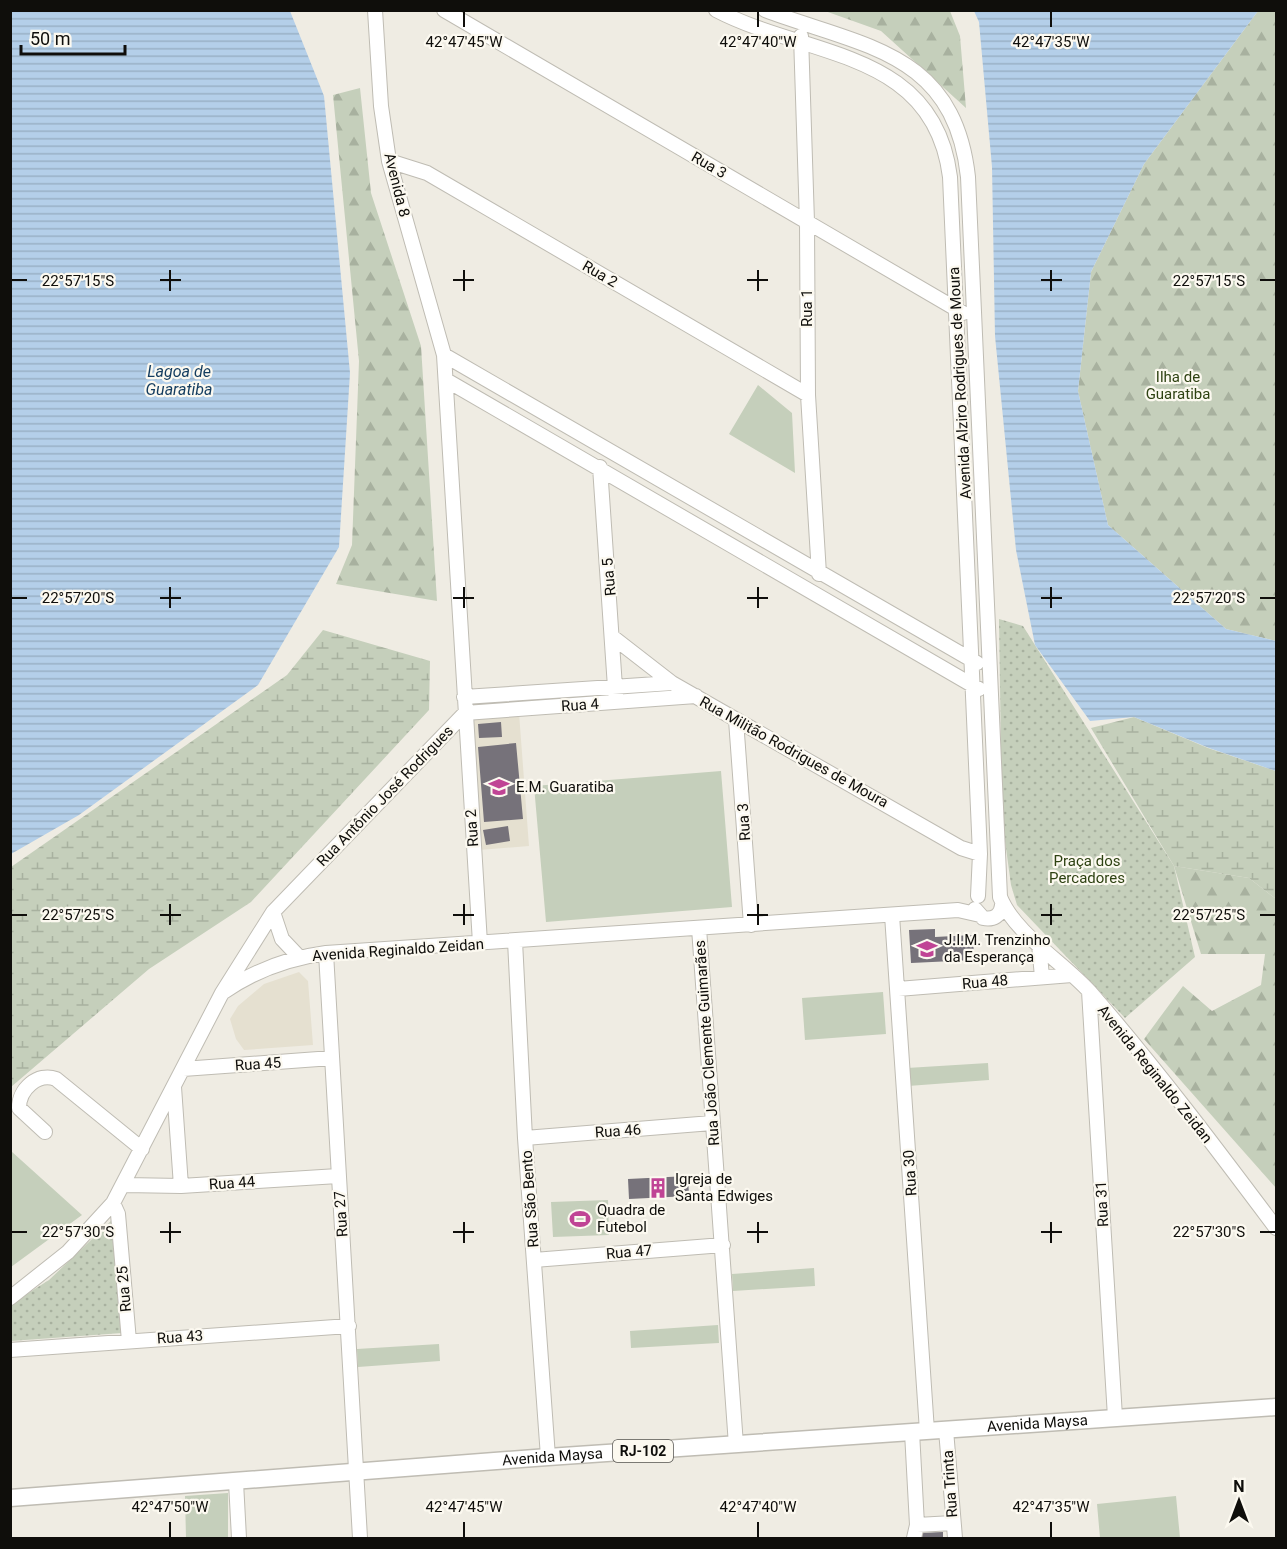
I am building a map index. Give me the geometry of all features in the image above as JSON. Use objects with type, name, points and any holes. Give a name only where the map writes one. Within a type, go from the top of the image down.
[{"type":"main road","name":"Avenida Maysa","points":[[10,1498],[1276,1407]]},
{"type":"street","name":"Avenida 8","points":[[375,10],[381,106],[390,160],[444,355]]},
{"type":"street","name":"Rua 3","points":[[444,10],[975,319]]},
{"type":"street","name":"Avenida Alziro Rodrigues de Moura","points":[[716,10],[880,70],[904,87],[932,118],[945,145],[949,168],[957,310],[974,686],[980,848],[977,898]]},
{"type":"street","name":"Avenida Alziro Rodrigues de Moura","points":[[765,10],[891,54],[912,67],[948,107],[965,151],[975,319],[990,696],[1001,901]]},
{"type":"street","name":"Rua 1","points":[[801,23],[807,222],[808,395],[819,573]]},
{"type":"street","name":"Rua 2","points":[[390,160],[427,173],[808,395]]},
{"type":"street","name":"Rua Antônio José Rodrigues","points":[[222,993],[273,912],[465,713],[444,355]]},
{"type":"street","points":[[444,355],[972,661],[990,669]]},
{"type":"street","points":[[446,380],[600,467],[990,696]]},
{"type":"street","name":"Rua 5","points":[[600,467],[614,638],[616,702]]},
{"type":"street","points":[[970,624],[989,628]]},
{"type":"street","name":"Rua Militão Rodrigues de Moura","points":[[614,638],[672,683],[736,720],[961,848],[980,848]]},
{"type":"street","name":"Rua 4","points":[[464,697],[672,683]]},
{"type":"street","name":"Rua 4","points":[[465,713],[696,696]]},
{"type":"street","name":"Rua 2","points":[[465,713],[480,943]]},
{"type":"street","name":"Rua 3","points":[[736,720],[751,925]]},
{"type":"street","points":[[980,848],[997,840]]},
{"type":"street","name":"Avenida Reginaldo Zeidan","points":[[958,910],[989,892],[1001,901],[1023,930],[1089,991],[1172,1091],[1276,1228]]},
{"type":"street","points":[[977,898],[975,908],[986,917],[999,914],[1001,901]]},
{"type":"street","name":"Avenida Reginaldo Zeidan","points":[[222,993],[252,975],[300,958],[326,953],[958,910],[1023,930]]},
{"type":"street","points":[[273,912],[282,939],[300,958]]},
{"type":"street","name":"Rua 30","points":[[892,915],[898,989],[920,1432]]},
{"type":"street","name":"Rua João Clemente Guimarães","points":[[699,928],[736,1445]]},
{"type":"street","name":"Rua São Bento","points":[[515,941],[525,1138],[548,1458]]},
{"type":"street","points":[[1039,944],[1042,977]]},
{"type":"street","name":"Rua 27","points":[[326,953],[338,1176],[350,1326],[360,1539]]},
{"type":"street","name":"Rua 48","points":[[898,989],[1072,975]]},
{"type":"street","name":"Rua 31","points":[[1089,991],[1115,1417]]},
{"type":"street","points":[[10,1298],[68,1252],[113,1203],[125,1185],[222,993]]},
{"type":"street","name":"Rua 45","points":[[183,1069],[332,1058]]},
{"type":"street","points":[[45,1132],[19,1108],[22,1093],[37,1079],[45,1076],[56,1078],[142,1149]]},
{"type":"street","points":[[174,1087],[181,1186]]},
{"type":"street","name":"Rua 46","points":[[525,1138],[712,1123]]},
{"type":"street","name":"Rua 44","points":[[125,1185],[181,1186],[338,1176]]},
{"type":"street","name":"Rua 25","points":[[113,1203],[118,1214],[129,1341]]},
{"type":"street","name":"Rua 47","points":[[534,1260],[723,1245]]},
{"type":"street","name":"Rua 43","points":[[10,1350],[350,1326]]},
{"type":"street","name":"Rua Trinta","points":[[946,1430],[955,1539]]},
{"type":"street","points":[[920,1432],[915,1532],[952,1523]]},
{"type":"street","points":[[236,1482],[238,1539]]},
{"type":"shaded area","points":[[519,713],[529,846],[479,850],[469,717]]},
{"type":"shaded area","points":[[299,972],[308,981],[313,1045],[244,1050],[236,1039],[230,1019],[238,1006],[264,984]]},
{"type":"green space","points":[[825,11],[950,11],[960,36],[966,108],[881,31]]},
{"type":"green space","name":"Ilha de Guaratiba","points":[[1258,11],[1276,11],[1276,641],[1226,629],[1108,525],[1078,391],[1091,272],[1144,164]]},
{"type":"green space","points":[[360,88],[371,193],[421,346],[437,601],[336,584],[352,545],[359,361],[333,95]]},
{"type":"green space","points":[[758,385],[792,413],[795,473],[729,434]]},
{"type":"green space","name":"Praça dos Percadores","points":[[999,619],[1023,626],[1174,866],[1195,957],[1125,1018],[1017,905],[1011,885],[1002,819]]},
{"type":"green space","points":[[323,630],[430,661],[429,710],[251,902],[149,969],[11,1087],[11,867],[287,675]]},
{"type":"green space","points":[[1134,717],[1208,748],[1276,771],[1276,899],[1249,878],[1174,866],[1091,728]]},
{"type":"green space","points":[[721,771],[732,907],[546,922],[534,786]]},
{"type":"green space","points":[[1174,866],[1249,878],[1276,899],[1276,1188],[1144,1039],[1183,986],[1212,1011],[1261,985],[1265,954],[1201,954]]},
{"type":"green space","points":[[883,992],[886,1034],[805,1040],[802,998]]},
{"type":"green space","points":[[988,1063],[989,1080],[908,1086],[907,1068]]},
{"type":"green space","points":[[11,1151],[82,1215],[10,1267]]},
{"type":"green space","name":"Quadra de Futebol","points":[[608,1200],[609,1235],[553,1237],[551,1202]]},
{"type":"green space","points":[[112,1220],[122,1333],[11,1341],[11,1304],[49,1280]]},
{"type":"green space","points":[[814,1268],[815,1286],[733,1291],[732,1274]]},
{"type":"green space","points":[[718,1325],[719,1343],[631,1348],[630,1331]]},
{"type":"green space","points":[[439,1344],[440,1361],[358,1367],[357,1349]]},
{"type":"green space","points":[[228,1493],[228,1538],[186,1538],[185,1496]]},
{"type":"green space","points":[[1176,1496],[1180,1538],[1100,1538],[1097,1504]]},
{"type":"water","name":"Lagoa de Guaratiba","points":[[11,10],[290,11],[324,96],[350,373],[339,547],[258,685],[79,815],[11,854]]},
{"type":"water","points":[[974,11],[1258,11],[1144,164],[1091,272],[1078,391],[1108,525],[1226,629],[1276,641],[1276,771],[1209,748],[1134,717],[1090,721],[1035,645],[1016,550],[995,336],[992,167],[979,22]]},
{"type":"building","points":[[501,722],[502,737],[479,738],[478,724]]},
{"type":"building","points":[[516,743],[523,819],[484,822],[478,747]]},
{"type":"building","points":[[508,826],[510,841],[486,845],[483,830]]},
{"type":"building","points":[[935,929],[935,937],[973,935],[974,960],[911,963],[909,930]]},
{"type":"building","name":"Igreja de Santa Edwiges","points":[[688,1176],[689,1196],[629,1199],[628,1179]]},
{"type":"building","points":[[943,1532],[943,1538],[920,1538],[920,1533]]},
{"type":"place","name":"E.M. Guaratiba","points":[[499,787]]},
{"type":"place","name":"J.I.M. Trenzinho da Esperança","points":[[927,949]]},
{"type":"place","name":"Igreja de Santa Edwiges","points":[[658,1188]]},
{"type":"place","name":"Quadra de Futebol","points":[[580,1219]]}]
